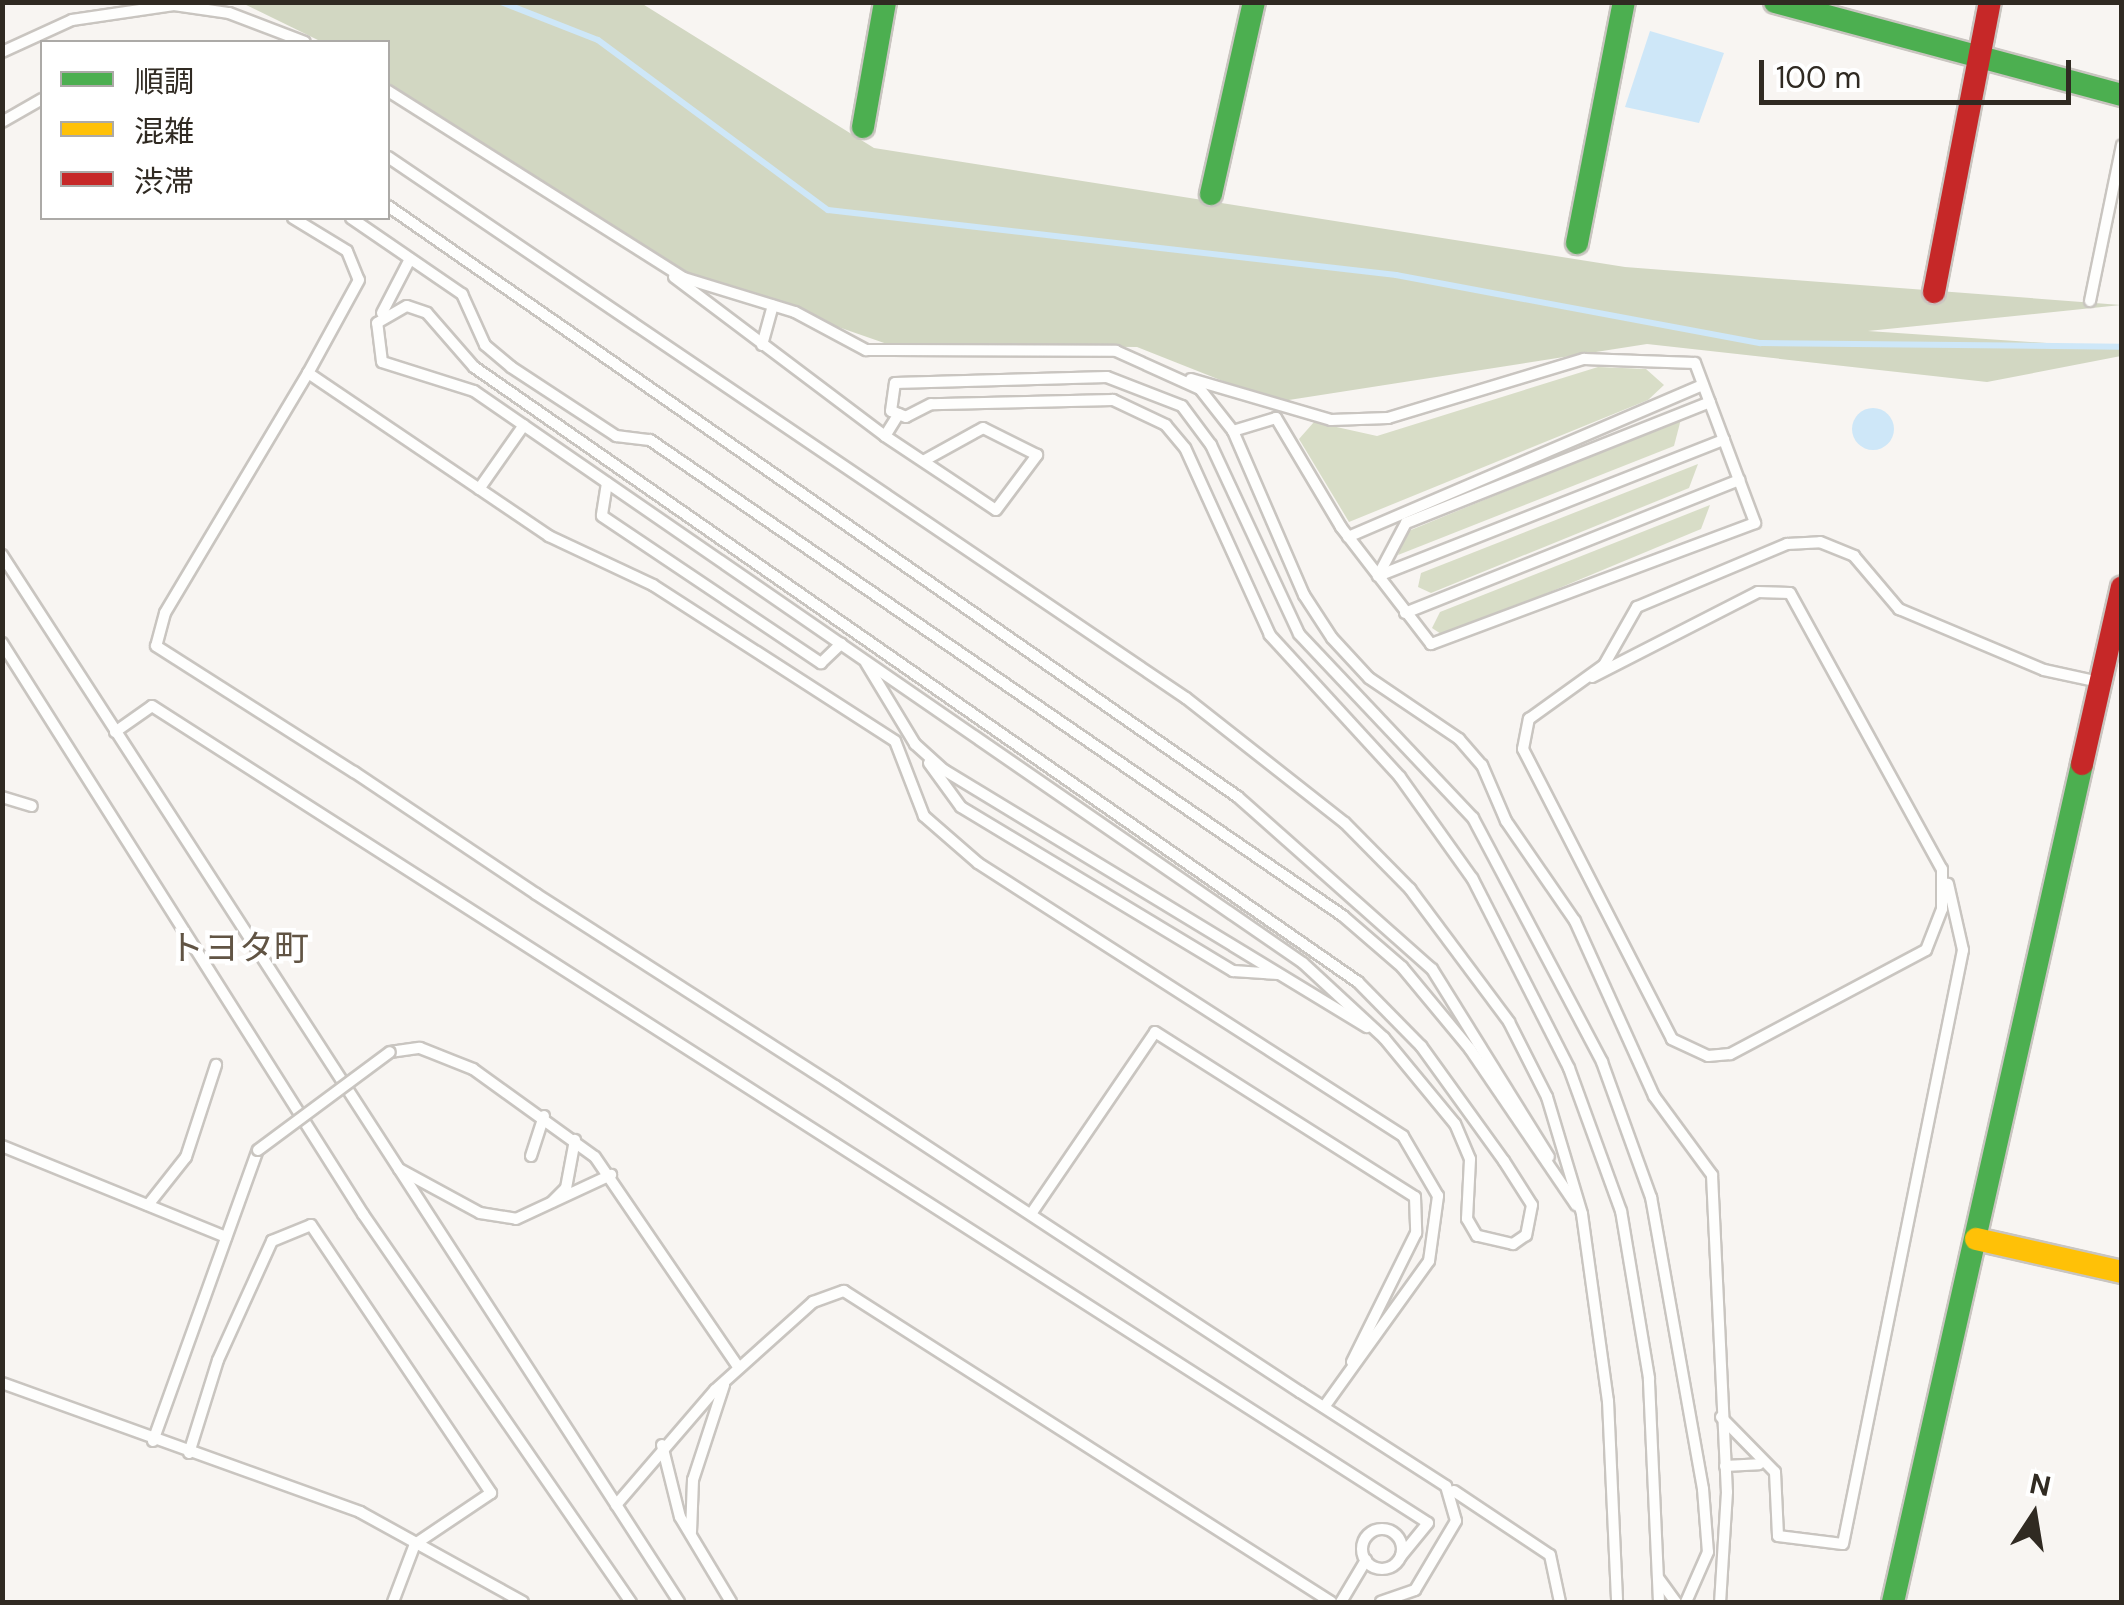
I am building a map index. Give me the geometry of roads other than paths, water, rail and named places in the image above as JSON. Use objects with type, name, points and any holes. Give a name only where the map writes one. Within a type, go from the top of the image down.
[{"type":"street","points":[[863,126],[885,2]]},
{"type":"street","points":[[1211,194],[1254,2]]},
{"type":"street","points":[[1577,244],[1624,2]]},
{"type":"street","points":[[1775,2],[2122,95]]},
{"type":"street","points":[[1934,292],[1990,2]]},
{"type":"street","points":[[1893,1602],[2122,586]]},
{"type":"street","points":[[1976,1239],[2122,1272]]},
{"type":"lane","points":[[2,52],[72,20],[174,5],[230,13],[299,40]]},
{"type":"lane","points":[[390,91],[650,258],[885,436],[996,510],[1037,454],[984,428],[923,461]]},
{"type":"lane","points":[[2,122],[40,100]]},
{"type":"lane","points":[[2090,301],[2122,145]]},
{"type":"lane","points":[[390,158],[1186,698],[1345,823],[1410,889],[1509,1022],[1548,1097],[1582,1214],[1608,1401],[1616,1602]]},
{"type":"lane","points":[[390,207],[1238,797],[1338,880],[1432,969],[1582,1214]]},
{"type":"lane","points":[[297,220],[347,251],[359,280],[165,612],[156,646],[1550,1556],[1560,1602]]},
{"type":"lane","points":[[354,220],[462,294],[484,345],[511,367],[616,436],[650,440],[1342,916],[1402,967],[1470,1048],[1582,1214]]},
{"type":"lane","points":[[650,258],[773,305],[866,350],[1116,351],[1187,378],[1306,413],[1388,418],[1627,354],[1695,363],[1755,523],[1446,643],[1431,644],[1348,536],[1276,418],[1233,431]]},
{"type":"lane","points":[[377,323],[407,306],[426,313],[474,367],[1358,982],[1421,1046],[1524,1192],[1532,1219],[1513,1244],[1477,1236],[1467,1219],[1470,1159],[1454,1124],[1384,1038],[1303,962],[524,425],[463,386],[382,362],[377,323],[410,259]]},
{"type":"lane","points":[[762,345],[773,305]]},
{"type":"lane","points":[[308,373],[549,536],[653,585],[895,740],[924,816],[978,862],[1403,1136],[1438,1196],[1429,1261],[1324,1407]]},
{"type":"lane","points":[[899,414],[888,396],[895,384],[933,378],[1107,376],[1182,406],[1211,445],[1299,634],[1473,818],[1602,1062],[1651,1197],[1703,1489],[1708,1552],[1686,1602]]},
{"type":"lane","points":[[1187,378],[1233,431],[1304,595],[1368,678],[1459,738],[1482,765],[1506,820],[1575,921],[1654,1096],[1700,1149],[1714,1197],[1725,1466],[1720,1602]]},
{"type":"lane","points":[[1348,536],[1704,386]]},
{"type":"lane","points":[[899,414],[919,416],[931,404],[1114,400],[1166,425],[1185,448],[1270,635],[1400,777],[1472,878],[1569,1068],[1621,1211],[1649,1378],[1658,1602]]},
{"type":"lane","points":[[1378,576],[1406,522],[1710,402]]},
{"type":"lane","points":[[1290,436],[1306,413]]},
{"type":"lane","points":[[885,436],[899,414]]},
{"type":"lane","points":[[479,489],[524,425]]},
{"type":"lane","points":[[1378,576],[1724,440]]},
{"type":"lane","points":[[1405,613],[1739,480]]},
{"type":"lane","points":[[608,483],[602,516],[821,663],[841,644]]},
{"type":"lane","points":[[1592,677],[1637,607],[1806,541],[1854,556],[1899,609],[2044,670],[2100,682]]},
{"type":"lane","points":[[2,555],[679,1602]]},
{"type":"lane","points":[[1721,1417],[1778,1483],[1778,1536],[1843,1544],[1963,950],[1942,868],[1790,593],[1758,592],[1539,708],[1523,749],[1682,1050],[1730,1054],[1926,950],[1942,909],[1942,868]]},
{"type":"lane","points":[[2,643],[363,1214],[631,1602]]},
{"type":"lane","points":[[863,659],[915,744],[962,807],[1233,972],[1279,974]]},
{"type":"lane","points":[[114,732],[152,706],[1428,1523],[1387,1569],[1366,1560]]},
{"type":"lane","points":[[915,744],[1384,1038]]},
{"type":"lane","points":[[2,797],[32,806]]},
{"type":"lane","points":[[1031,1214],[1155,1032],[1415,1197],[1416,1233],[1343,1382]]},
{"type":"lane","points":[[153,1440],[258,1150],[390,1052],[420,1048],[452,1058],[544,1116],[611,1175],[739,1368]]},
{"type":"lane","points":[[148,1206],[186,1157],[216,1065]]},
{"type":"lane","points":[[531,1156],[544,1116]]},
{"type":"lane","points":[[540,1212],[566,1188],[575,1140]]},
{"type":"lane","points":[[2,1146],[226,1237]]},
{"type":"lane","points":[[398,1169],[480,1214],[540,1212],[611,1175]]},
{"type":"lane","points":[[189,1453],[218,1360],[272,1241],[311,1225],[491,1493],[415,1544],[393,1602]]},
{"type":"lane","points":[[616,1504],[662,1445],[725,1381],[826,1292],[844,1291],[1331,1602]]},
{"type":"lane","points":[[692,1543],[688,1504],[725,1381]]},
{"type":"lane","points":[[2,1383],[360,1512],[523,1602]]},
{"type":"lane","points":[[662,1445],[692,1543],[731,1602]]},
{"type":"lane","points":[[1725,1466],[1760,1464]]},
{"type":"lane","points":[[1381,1602],[1415,1590],[1456,1521],[1446,1486]]},
{"type":"lane","points":[[1341,1602],[1366,1560],[1365,1540],[1381,1529],[1398,1537],[1401,1556]]},
{"type":"lane","points":[[1659,1578],[1676,1602]]},
{"type":"water","points":[[1650,31],[1724,53],[1699,123],[1625,107]]},
{"type":"water","points":[[1873,408],[1888,414],[1894,429],[1888,444],[1873,450],[1858,444],[1852,429],[1858,414]]},
{"type":"waterway","points":[[501,2],[598,40],[828,210],[1396,275],[1761,343],[2122,347]]},
{"type":"district","name":"トヨタ町","points":[[239,948]]}]
